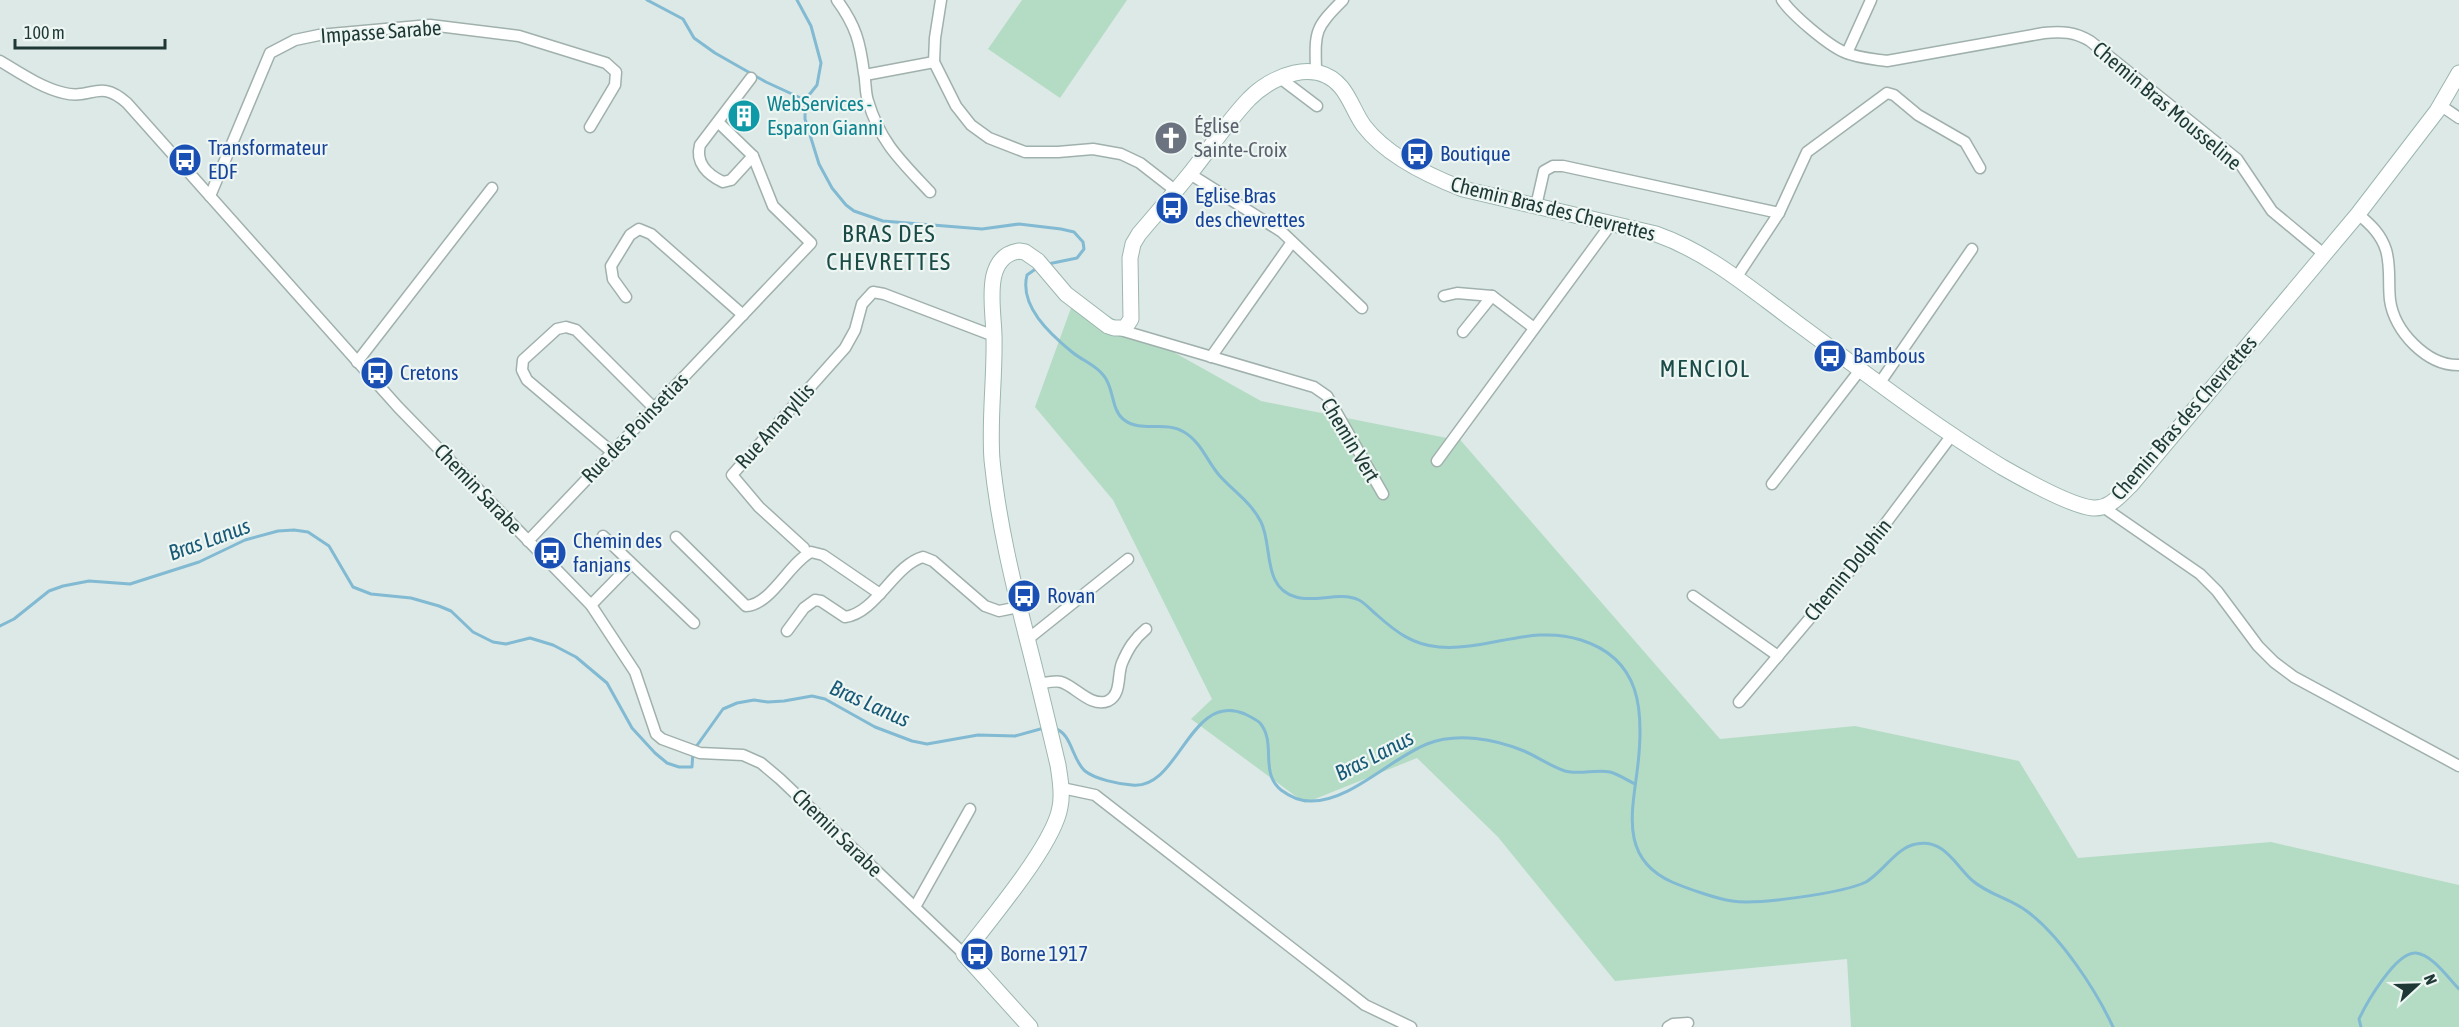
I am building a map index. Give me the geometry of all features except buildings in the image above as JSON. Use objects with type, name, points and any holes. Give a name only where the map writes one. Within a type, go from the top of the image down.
[{"type":"main road","points":[[1030,1027],[964,954],[1046,842],[1060,808],[1062,788],[1019,608],[999,512],[992,458],[994,272],[998,264],[1008,255],[1019,251],[1025,252],[1038,261],[1074,301],[1114,328],[1125,328],[1131,319],[1130,258],[1133,244],[1139,234],[1249,99],[1280,78],[1296,73],[1316,71]]},
{"type":"main road","name":"Chemin Bras des Chevrettes","points":[[1316,71],[1331,77],[1340,86],[1363,125],[1391,152],[1443,181],[1463,189],[1681,243],[1702,254],[1736,278],[1952,435],[2021,478],[2086,506],[2103,507],[2111,504],[2131,485],[2325,255],[2440,105],[2459,73]]},
{"type":"street","points":[[837,0],[851,19],[859,40],[867,98],[883,139],[930,192]]},
{"type":"street","points":[[941,0],[934,62],[956,106],[971,125],[989,138],[1025,152],[1093,148],[1121,154],[1140,163],[1176,191]]},
{"type":"street","points":[[1316,71],[1315,35],[1318,27],[1343,0]]},
{"type":"street","name":"Chemin Bras Mousseline","points":[[1782,0],[1804,23],[1847,53],[1887,61],[2050,32],[2069,32],[2080,35],[2237,159],[2272,211],[2325,255]]},
{"type":"street","points":[[1847,53],[1871,0]]},
{"type":"street","name":"Impasse Sarabe","points":[[210,196],[270,53],[294,40],[319,35],[430,25],[519,36],[606,63],[616,72],[615,85],[590,127]]},
{"type":"street","name":"Chemin Sarabe","points":[[0,62],[24,76],[67,94],[107,90],[116,93],[398,407],[591,605],[635,672],[651,727],[656,734],[662,739],[700,753],[743,755],[761,763],[964,954]]},
{"type":"street","points":[[865,75],[934,62]]},
{"type":"street","points":[[718,122],[753,156],[731,180],[726,182],[719,181],[702,166],[698,156],[700,145],[751,78]]},
{"type":"street","points":[[1280,78],[1317,106]]},
{"type":"street","points":[[1736,278],[1779,213],[1808,152],[1887,93],[1894,95],[1918,115],[1965,142],[1980,168]]},
{"type":"street","points":[[2440,105],[2459,118]]},
{"type":"street","name":"Rue des Poinsetias","points":[[528,541],[811,243],[773,206],[753,156]]},
{"type":"street","points":[[1536,206],[1544,171],[1553,166],[1563,166],[1779,213]]},
{"type":"street","points":[[1190,174],[1282,232],[1362,308]]},
{"type":"street","points":[[357,362],[492,188]]},
{"type":"street","points":[[2358,213],[2375,229],[2386,248],[2390,266],[2390,302],[2403,331],[2415,346],[2432,358],[2459,365]]},
{"type":"street","points":[[1437,461],[1611,224]]},
{"type":"street","points":[[626,297],[613,279],[611,266],[630,235],[639,229],[651,234],[743,315]]},
{"type":"street","points":[[1211,357],[1292,242]]},
{"type":"street","points":[[1879,384],[1972,249]]},
{"type":"street","name":"Rue Amaryllis","points":[[804,548],[759,507],[732,475],[846,348],[855,330],[862,304],[873,292],[884,294],[994,336]]},
{"type":"street","points":[[1444,296],[1458,293],[1492,296],[1534,328]]},
{"type":"street","points":[[1463,332],[1492,296]]},
{"type":"street","points":[[612,452],[527,380],[522,370],[523,360],[557,329],[566,327],[576,330],[654,408]]},
{"type":"street","name":"Chemin Vert","points":[[1114,328],[1314,387],[1327,396],[1383,494]]},
{"type":"street","points":[[1772,484],[1860,370]]},
{"type":"street","name":"Chemin Dolphin","points":[[1739,702],[1878,534],[1952,435]]},
{"type":"street","points":[[2103,507],[2200,574],[2217,591],[2258,646],[2274,663],[2294,677],[2459,766]]},
{"type":"street","points":[[603,536],[694,623]]},
{"type":"street","points":[[676,537],[746,606],[761,601],[802,558],[811,552],[823,555],[880,594]]},
{"type":"street","points":[[788,631],[804,608],[815,600],[821,601],[840,615],[849,616],[880,594],[920,557],[926,557],[985,606],[999,611],[1019,608]]},
{"type":"street","points":[[1028,639],[1128,559]]},
{"type":"street","points":[[591,605],[631,564]]},
{"type":"street","points":[[1693,596],[1778,656]]},
{"type":"street","points":[[1038,684],[1060,681],[1085,696],[1103,702],[1110,700],[1116,692],[1121,666],[1133,640],[1146,629]]},
{"type":"street","points":[[1062,788],[1095,795],[1365,1005],[1411,1027]]},
{"type":"street","points":[[915,907],[970,809]]},
{"type":"street","points":[[1668,1027],[1673,1024],[1688,1023]]},
{"type":"green space","points":[[1022,0],[1127,0],[1060,98],[988,49]]},
{"type":"green space","points":[[1075,297],[1261,401],[1452,439],[1456,435],[1720,739],[1855,726],[2019,761],[2078,858],[2271,842],[2459,885],[2459,1027],[1851,1027],[1847,959],[1615,981],[1498,837],[1417,758],[1305,803],[1191,719],[1212,699],[1113,500],[1035,407]]},
{"type":"waterway","points":[[647,0],[683,19],[694,38],[715,53],[766,82],[805,100]]},
{"type":"waterway","name":"BRAS DES CHEVRETTES","points":[[797,0],[811,26],[821,63],[817,85],[805,100],[805,119],[819,164],[832,188],[846,205],[854,211],[883,221],[982,229],[1019,224],[1074,232],[1083,242],[1084,249],[1077,258],[1048,264]]},
{"type":"waterway","name":"BRAS DES CHEVRETTES","points":[[1037,268],[1027,275],[1026,286],[1028,298],[1038,318],[1063,345],[1104,376],[1110,386],[1116,410],[1123,419],[1137,426],[1177,429],[1195,441],[1219,475],[1257,515],[1265,532],[1273,576],[1285,592],[1296,597],[1311,599],[1344,597],[1359,600],[1398,632],[1430,646],[1457,647],[1527,636],[1563,636],[1581,640],[1601,649],[1616,660],[1627,673],[1634,689],[1640,725],[1632,815],[1633,831],[1636,846],[1643,860],[1655,872],[1672,882],[1726,900],[1744,902],[1780,900],[1855,886],[1872,878],[1909,846],[1926,843],[1935,845],[1949,855],[1979,886],[2022,908],[2053,935],[2097,997],[2113,1027]]},
{"type":"waterway","name":"Bras Lanus","points":[[0,626],[14,619],[49,591],[63,586],[89,581],[130,584],[199,562],[245,540],[278,531],[294,530],[308,532],[329,546],[353,587],[371,594],[411,598],[439,606],[451,611],[473,632],[493,642],[506,644],[530,638],[553,645],[576,657],[607,683],[632,728],[655,753],[667,763],[679,767],[692,767],[693,751],[723,709],[737,703],[754,700],[784,701],[812,696],[825,699],[875,727],[912,741],[927,744],[978,735],[1015,736],[1044,728]]},
{"type":"waterway","name":"Bras Lanus","points":[[1054,728],[1065,735],[1085,771],[1120,784],[1132,785],[1148,782],[1162,773],[1197,728],[1210,716],[1226,711],[1245,714],[1260,723],[1267,739],[1269,766],[1274,783],[1284,792],[1302,800],[1325,799],[1340,794],[1413,751],[1427,744],[1451,738],[1476,738],[1501,743],[1524,751],[1565,771],[1610,772],[1635,784]]},
{"type":"waterway","name":"BRAS DES CHEVRETTES","points":[[2361,1027],[2359,1019],[2375,991],[2391,969],[2408,955],[2416,953],[2428,958],[2459,989]]},
{"type":"place","name":"WebServices - Esparon Gianni","points":[[744,116]]},
{"type":"place","name":"Église Sainte-Croix","points":[[1171,138]]},
{"type":"place","name":"Boutique","points":[[1417,154]]},
{"type":"place","name":"Transformateur EDF","points":[[185,160]]},
{"type":"place","name":"Eglise Bras des chevrettes","points":[[1172,208]]},
{"type":"place","name":"Bambous","points":[[1830,356]]},
{"type":"place","name":"Cretons","points":[[377,373]]},
{"type":"place","name":"Chemin des fanjans","points":[[550,553]]},
{"type":"place","name":"Rovan","points":[[1024,596]]},
{"type":"place","name":"Borne 1917","points":[[977,954]]},
{"type":"district","name":"BRAS DES CHEVRETTES","points":[[889,248]]},
{"type":"district","name":"MENCIOL","points":[[1705,369]]}]
